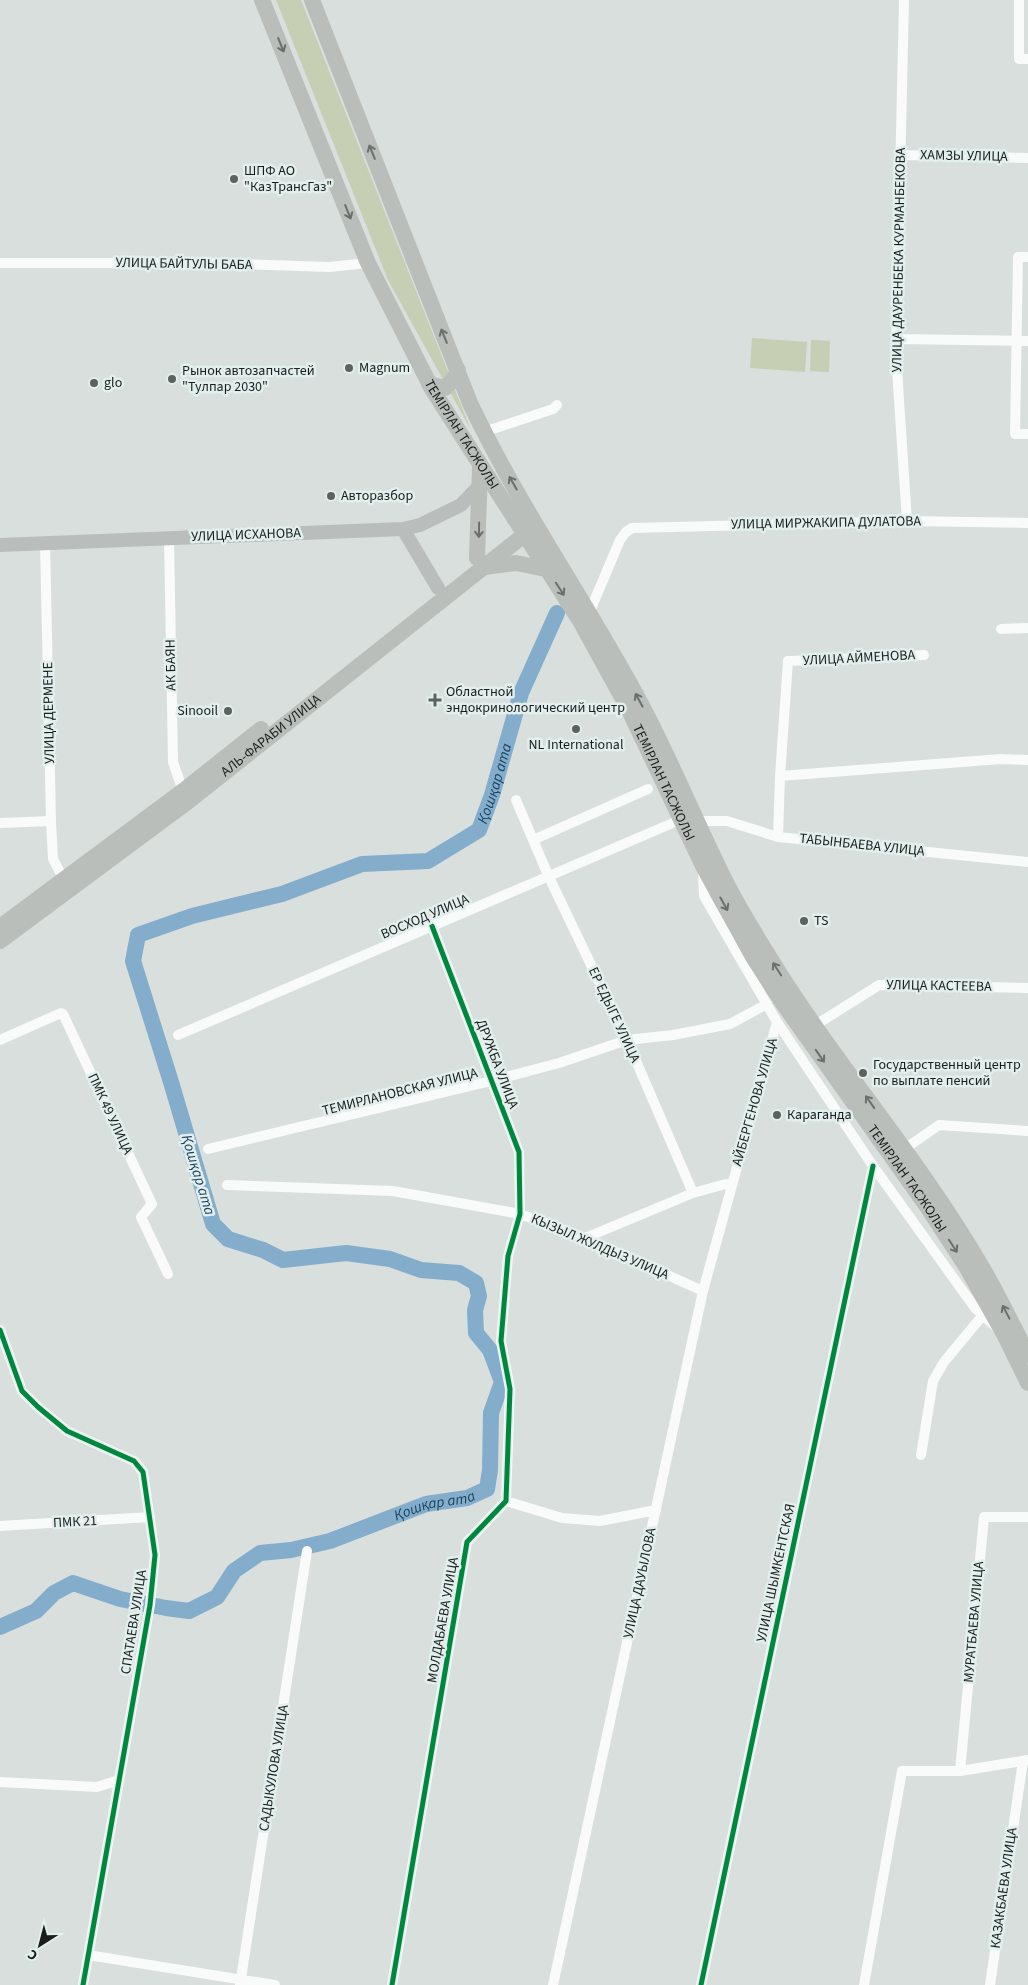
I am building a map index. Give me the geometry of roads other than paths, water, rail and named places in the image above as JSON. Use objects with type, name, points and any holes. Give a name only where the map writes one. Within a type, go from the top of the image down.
[{"type":"main road","name":"ТЕМІРЛАН ТАСЖОЛЫ","points":[[262,0],[368,263],[429,384],[480,467],[528,525],[590,611],[641,704],[689,820],[703,866],[753,957],[903,1150],[979,1262],[1028,1355]]},
{"type":"main road","name":"ТЕМІРЛАН ТАСЖОЛЫ","points":[[312,0],[458,370],[546,569],[580,621],[689,820],[720,870],[809,1029],[967,1268],[1004,1334],[1028,1383]]},
{"type":"main road","points":[[429,384],[445,388],[453,380],[458,370]]},
{"type":"main road","points":[[480,467],[478,486],[481,562],[516,563],[546,569]]},
{"type":"main road","name":"УЛИЦА ИСХАНОВА","points":[[0,545],[403,529],[420,525],[462,505],[478,486]]},
{"type":"main road","name":"АЛЬ-ФАРАБИ УЛИЦА","points":[[0,941],[190,800],[446,596],[481,562],[528,525]]},
{"type":"main road","points":[[403,529],[438,588]]},
{"type":"main road","name":"АЛЬ-ФАРАБИ УЛИЦА","points":[[0,927],[183,791],[438,588],[481,562]]},
{"type":"street","name":"УЛИЦА ДАУРЕНБЕКА КУРМАНБЕКОВА","points":[[904,0],[896,339],[907,520]]},
{"type":"street","points":[[1019,0],[1019,59],[1028,59]]},
{"type":"street","name":"ХАМЗЫ УЛИЦА","points":[[900,155],[1028,158]]},
{"type":"street","points":[[1028,257],[1018,257],[1015,434],[1028,434]]},
{"type":"street","name":"УЛИЦА БАЙТУЛЫ БАБА","points":[[0,263],[206,263],[329,267],[368,263]]},
{"type":"street","points":[[896,339],[1028,341]]},
{"type":"street","points":[[484,432],[553,409],[557,405]]},
{"type":"street","name":"УЛИЦА МИРЖАКИПА ДУЛАТОВА","points":[[590,611],[620,540],[632,528],[907,520],[1028,523]]},
{"type":"street","name":"АК БАЯН","points":[[169,538],[173,762],[183,791]]},
{"type":"street","name":"УЛИЦА ДЕРМЕНЕ","points":[[45,542],[53,859],[64,880]]},
{"type":"street","points":[[1001,629],[1028,628]]},
{"type":"street","name":"УЛИЦА АЙМЕНОВА","points":[[778,837],[788,661],[924,655]]},
{"type":"street","points":[[780,776],[1001,759],[1028,760]]},
{"type":"street","points":[[533,840],[648,789]]},
{"type":"street","name":"ЕР ЕДЫГЕ УЛИЦА","points":[[516,800],[548,875],[627,1040],[693,1193]]},
{"type":"street","name":"ТАБЫНБАЕВА УЛИЦА","points":[[689,820],[727,821],[778,837],[1028,862]]},
{"type":"street","name":"ВОСХОД УЛИЦА","points":[[178,1035],[548,875],[689,820]]},
{"type":"street","points":[[0,822],[51,821]]},
{"type":"street","points":[[703,866],[704,896],[777,1022],[873,1166],[975,1308],[1004,1334]]},
{"type":"street","name":"ДРУЖБА УЛИЦА","points":[[432,926],[519,1152],[520,1214]]},
{"type":"street","name":"УЛИЦА КАСТЕЕВА","points":[[809,1029],[879,985],[1028,988]]},
{"type":"street","name":"ТЕМИРЛАНОВСКАЯ УЛИЦА","points":[[208,1149],[491,1081],[559,1063],[627,1040],[673,1035],[730,1024],[767,1004]]},
{"type":"street","name":"ПМК 49 УЛИЦА","points":[[0,1040],[61,1013],[63,1014],[152,1204],[141,1217],[168,1274]]},
{"type":"street","name":"АЙБЕРГЕНОВА УЛИЦА","points":[[733,1182],[777,1022]]},
{"type":"street","points":[[903,1150],[939,1125],[1028,1131]]},
{"type":"street","name":"УЛИЦА ШЫМКЕНТСКАЯ","points":[[701,1985],[873,1166]]},
{"type":"street","points":[[584,1238],[693,1193],[733,1182]]},
{"type":"street","name":"УЛИЦА ДАУЫЛОВА","points":[[553,1985],[703,1291],[733,1182]]},
{"type":"street","name":"КЫЗЫЛ ЖУЛДЫЗ УЛИЦА","points":[[227,1185],[393,1190],[520,1214],[584,1238],[703,1291]]},
{"type":"street","points":[[520,1214],[508,1256],[501,1341],[510,1389],[506,1501],[562,1518],[600,1522],[656,1510]]},
{"type":"street","points":[[922,1455],[933,1381],[944,1362],[983,1315]]},
{"type":"street","name":"СПАТАЕВА УЛИЦА","points":[[0,1330],[22,1391],[30,1399],[67,1431],[134,1462],[143,1472],[155,1555],[151,1597],[83,1985]]},
{"type":"street","name":"МОЛДАБАЕВА УЛИЦА","points":[[392,1985],[467,1542],[506,1501]]},
{"type":"street","name":"ПМК 21","points":[[0,1526],[150,1517]]},
{"type":"street","name":"МУРАТБАЕВА УЛИЦА","points":[[960,1771],[984,1517],[1028,1517]]},
{"type":"street","name":"САДЫКУЛОВА УЛИЦА","points":[[240,1982],[307,1550]]},
{"type":"street","points":[[864,1985],[902,1771],[960,1771],[1026,1761]]},
{"type":"street","name":"КАЗАКБАЕВА УЛИЦА","points":[[990,1985],[1026,1761]]},
{"type":"street","points":[[0,1782],[97,1787],[118,1780]]},
{"type":"street","points":[[88,1954],[240,1982],[275,1985]]},
{"type":"waterway","name":"Қошқар ата","points":[[0,1627],[36,1611],[54,1593],[73,1583],[120,1599],[189,1611],[217,1597],[234,1571],[260,1553],[291,1550],[330,1541],[426,1504],[467,1498],[487,1489],[490,1470],[491,1413],[502,1382],[490,1350],[476,1333],[475,1310],[479,1296],[476,1283],[459,1273],[421,1270],[390,1259],[346,1253],[283,1260],[263,1250],[228,1239],[213,1224],[133,961],[138,935],[192,916],[282,894],[362,864],[428,861],[479,830],[492,795],[521,693],[557,613]]},
{"type":"place","name":"ШПФ АО \"КазТрансГаз\"","points":[[234,179]]},
{"type":"place","name":"Magnum","points":[[349,368]]},
{"type":"place","name":"Рынок автозапчастей \"Тулпар 2030\"","points":[[172,379]]},
{"type":"place","name":"glo","points":[[94,383]]},
{"type":"place","name":"Авторазбор","points":[[331,496]]},
{"type":"place","name":"Областной эндокринологический центр","points":[[435,700]]},
{"type":"place","name":"Sinooil","points":[[228,711]]},
{"type":"place","name":"NL International","points":[[576,729]]},
{"type":"place","name":"TS","points":[[804,921]]},
{"type":"place","name":"Государственный центр по выплате пенсий","points":[[863,1073]]},
{"type":"place","name":"Караганда","points":[[777,1115]]}]
